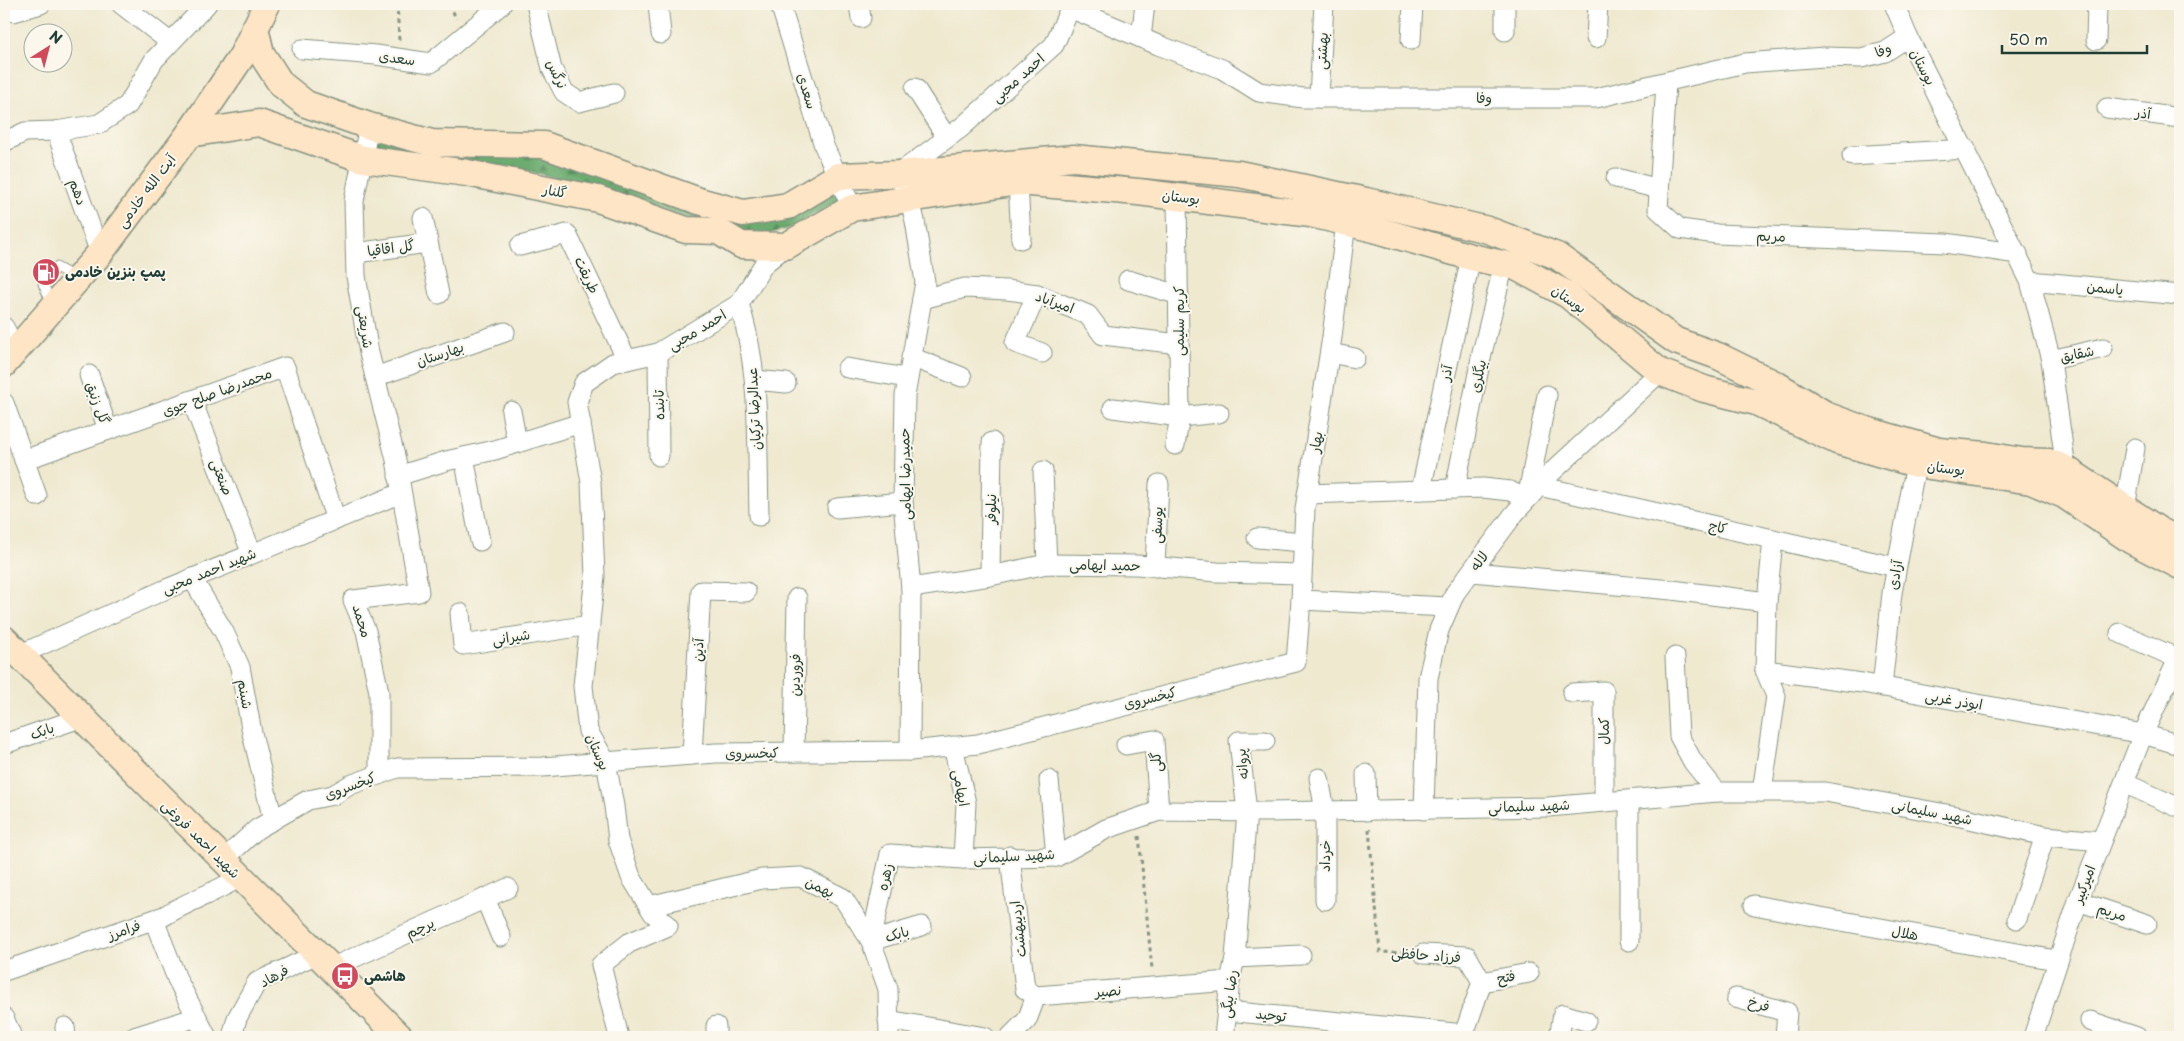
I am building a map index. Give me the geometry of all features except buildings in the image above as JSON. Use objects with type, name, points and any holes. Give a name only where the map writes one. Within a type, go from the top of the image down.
[{"type":"street","points":[[4,4],[14,12],[42,4]]},
{"type":"street","points":[[121,4],[170,42]]},
{"type":"street","points":[[4,142],[25,132],[56,131],[100,124],[128,105],[154,60],[207,4]]},
{"type":"street","name":"آیت الله خادمی","points":[[10,357],[100,253],[189,134],[242,56],[267,4]]},
{"type":"street","name":"سعدی","points":[[302,49],[399,58],[430,63],[502,4]]},
{"type":"street","name":"نرگس","points":[[536,4],[552,69],[564,92],[579,102],[594,96],[614,93]]},
{"type":"street","points":[[658,4],[661,34]]},
{"type":"street","name":"سعدی","points":[[780,4],[824,146],[852,208]]},
{"type":"street","points":[[1141,38],[1145,4]]},
{"type":"street","name":"بهشتی","points":[[1319,98],[1324,4]]},
{"type":"street","points":[[1411,40],[1413,4]]},
{"type":"street","points":[[1505,31],[1506,4]]},
{"type":"street","points":[[1596,38],[1598,4]]},
{"type":"street","name":"بوستان","points":[[1894,4],[1908,37],[1966,149],[2030,281],[2050,360],[2066,469]]},
{"type":"street","points":[[2096,40],[2097,4]]},
{"type":"street","name":"وفا","points":[[1071,6],[1141,38],[1222,69],[1258,92],[1275,96],[1319,98],[1596,98],[1666,83],[1744,63],[1824,58],[1861,58],[1885,52],[1908,37]]},
{"type":"street","name":"احمد محبی","points":[[898,174],[947,138],[1054,46],[1071,6]]},
{"type":"street","points":[[255,28],[261,53],[281,84],[306,104],[369,126],[432,144],[544,145],[699,201],[743,213],[788,206],[838,176],[898,174]]},
{"type":"street","name":"مریم","points":[[1666,83],[1658,209],[1680,229],[1717,234],[1944,243],[2018,254]]},
{"type":"street","points":[[915,88],[947,138]]},
{"type":"street","name":"آذر","points":[[2107,108],[2180,118]]},
{"type":"street","name":"گلنار","points":[[189,134],[259,123],[363,159],[467,173],[598,199],[686,230],[718,231],[741,244],[786,246]]},
{"type":"street","name":"شریعتی","points":[[369,126],[354,201],[356,276],[374,377],[400,485]]},
{"type":"street","name":"دهم","points":[[56,131],[100,253]]},
{"type":"street","points":[[1852,156],[1966,149]]},
{"type":"street","name":"بوستان","points":[[898,174],[1074,158],[1239,174],[1366,200],[1488,230],[1557,256],[1676,341],[1718,356],[1777,385],[1828,416],[1866,430],[1939,451],[1986,455],[2022,461],[2049,462],[2066,469],[2160,531],[2180,540]]},
{"type":"street","name":"حمیدرضا ایهامی","points":[[898,174],[910,200],[925,282],[904,396],[903,502],[911,588],[910,751]]},
{"type":"street","points":[[1616,178],[1659,189]]},
{"type":"street","points":[[1018,182],[1021,239]]},
{"type":"street","name":"بوستان","points":[[910,200],[1018,182],[1177,197],[1311,214],[1471,257],[1516,266],[1568,295],[1660,372],[1704,389],[1756,402],[1838,441],[1916,464],[2031,481],[2064,495],[2132,541],[2180,566]]},
{"type":"street","name":"کریم سلیمی","points":[[1175,445],[1180,417],[1177,197]]},
{"type":"street","points":[[786,246],[852,208],[910,200]]},
{"type":"street","name":"گل اقاقیا","points":[[423,218],[439,294]]},
{"type":"street","name":"بهار","points":[[1296,662],[1307,494],[1330,353],[1346,222]]},
{"type":"street","name":"طریقت","points":[[520,246],[567,234],[627,360]]},
{"type":"street","name":"گل اقاقیا","points":[[356,253],[427,243]]},
{"type":"street","name":"احمد محبی","points":[[584,383],[613,363],[658,353],[739,304],[764,264],[786,246]]},
{"type":"street","name":"آذر","points":[[1421,490],[1471,257]]},
{"type":"street","name":"بیگلری","points":[[1454,489],[1482,353],[1504,264]]},
{"type":"street","points":[[1128,280],[1179,295]]},
{"type":"street","name":"یاسمن","points":[[2030,281],[2180,295]]},
{"type":"street","name":"امیرآباد","points":[[922,299],[965,288],[1037,294],[1088,315],[1104,335],[1179,344]]},
{"type":"street","points":[[1037,294],[1016,343],[1042,353]]},
{"type":"street","name":"عبدالرضا ترکیان","points":[[739,304],[744,319],[754,380],[759,516]]},
{"type":"street","points":[[4,327],[10,357]]},
{"type":"street","name":"بهارستان","points":[[374,377],[505,332]]},
{"type":"street","name":"شقایق","points":[[2050,360],[2103,348]]},
{"type":"street","name":"تابنده","points":[[658,353],[659,456]]},
{"type":"street","points":[[1330,353],[1355,358]]},
{"type":"street","points":[[911,357],[962,377]]},
{"type":"street","name":"محمدرضا صلح جوی","points":[[24,460],[285,367],[336,520]]},
{"type":"street","points":[[848,368],[907,378]]},
{"type":"street","name":"لاله","points":[[1424,810],[1428,678],[1439,630],[1455,593],[1533,493],[1660,372]]},
{"type":"street","name":"گل زنبق","points":[[89,375],[108,430]]},
{"type":"street","points":[[754,380],[786,383]]},
{"type":"street","name":"بوستان","points":[[584,383],[577,402],[591,482],[594,576],[583,686],[588,731],[606,762],[618,840],[631,877],[653,913],[668,926],[629,944],[601,965],[619,1037]]},
{"type":"street","points":[[1533,493],[1547,395]]},
{"type":"street","name":"صنعتی","points":[[192,401],[252,554]]},
{"type":"street","points":[[4,403],[37,496]]},
{"type":"street","points":[[1113,408],[1180,417],[1219,413]]},
{"type":"street","points":[[511,411],[517,443]]},
{"type":"street","name":"شهید احمد محبی","points":[[9,649],[336,520],[400,485],[464,457],[581,423]]},
{"type":"street","name":"نیلوفر","points":[[990,576],[992,442]]},
{"type":"street","points":[[2125,509],[2135,448]]},
{"type":"street","points":[[464,457],[480,541]]},
{"type":"street","name":"آزادی","points":[[1882,687],[1896,567],[1916,464]]},
{"type":"street","points":[[1043,470],[1047,564]]},
{"type":"street","name":"یوسفی","points":[[1155,566],[1159,484]]},
{"type":"street","name":"محمد","points":[[379,775],[380,692],[366,631],[353,600],[419,592],[400,485]]},
{"type":"street","name":"کاج","points":[[1307,494],[1483,488],[1533,493],[1773,539],[1896,567]]},
{"type":"street","points":[[837,508],[903,502]]},
{"type":"street","points":[[1257,538],[1303,542]]},
{"type":"street","points":[[1762,792],[1776,696],[1764,670],[1767,602],[1773,539]]},
{"type":"street","name":"حمید ایهامی","points":[[911,588],[990,576],[1047,564],[1155,566],[1217,572],[1301,574]]},
{"type":"street","points":[[1472,572],[1672,590],[1767,602]]},
{"type":"street","name":"شبنم","points":[[192,578],[224,632],[240,667],[252,733],[273,820]]},
{"type":"street","name":"آذین","points":[[692,755],[701,591],[746,592]]},
{"type":"street","name":"فروردین","points":[[794,752],[797,598]]},
{"type":"street","points":[[1301,600],[1448,608]]},
{"type":"street","name":"شیرانی","points":[[460,613],[463,645],[590,625]]},
{"type":"street","points":[[2120,633],[2180,657]]},
{"type":"street","name":"شهید احمد فروغی","points":[[9,649],[400,1037]]},
{"type":"street","points":[[1675,657],[1679,736],[1693,762],[1717,792]]},
{"type":"street","name":"امیرکبیر","points":[[2033,1037],[2056,960],[2101,841],[2143,734],[2180,657]]},
{"type":"street","name":"کیخسروی","points":[[231,869],[257,829],[308,800],[333,795],[350,785],[397,768],[543,767],[692,755],[910,751],[978,744],[1296,662]]},
{"type":"street","name":"ابوذر غربی","points":[[1764,670],[1882,687],[2143,734],[2180,744]]},
{"type":"street","name":"کمال","points":[[1572,693],[1604,691],[1604,802]]},
{"type":"street","name":"بابک","points":[[4,744],[80,718]]},
{"type":"street","name":"گلی","points":[[1126,745],[1154,740],[1159,811]]},
{"type":"street","name":"پروانه","points":[[1247,812],[1239,741],[1265,741]]},
{"type":"street","name":"ایهامی","points":[[953,746],[966,803],[963,859]]},
{"type":"street","points":[[1366,774],[1367,810]]},
{"type":"street","name":"خرداد","points":[[1319,778],[1325,811],[1325,900]]},
{"type":"street","points":[[1049,780],[1056,857]]},
{"type":"street","points":[[2124,784],[2175,806]]},
{"type":"street","name":"شهید سلیمانی","points":[[963,859],[1010,856],[1056,857],[1106,829],[1159,811],[1247,812],[1548,807],[1717,792],[1825,792],[1952,815],[2045,836],[2101,841]]},
{"type":"street","points":[[1629,800],[1629,941]]},
{"type":"street","points":[[1235,958],[1247,812]]},
{"type":"street","points":[[2017,919],[2045,836]]},
{"type":"street","name":"زهره","points":[[871,941],[890,854],[963,859]]},
{"type":"street","name":"اردیبهشت","points":[[1010,856],[1025,989],[1036,996]]},
{"type":"street","name":"فرامرز","points":[[4,971],[154,920],[185,903],[217,891],[231,869]]},
{"type":"street","name":"بهمن","points":[[649,906],[762,878],[801,877],[843,898],[871,941],[888,989],[889,1029]]},
{"type":"street","name":"پرچم","points":[[324,962],[508,888]]},
{"type":"street","points":[[484,898],[500,938]]},
{"type":"street","name":"مریم","points":[[2078,901],[2147,924]]},
{"type":"street","name":"هلال","points":[[1754,905],[2056,960]]},
{"type":"street","points":[[154,920],[177,979],[207,1037]]},
{"type":"street","name":"بابک","points":[[871,941],[922,926]]},
{"type":"street","name":"فرزاد حافظی","points":[[1423,954],[1467,956],[1482,982]]},
{"type":"street","name":"رضا بیگی","points":[[1224,1037],[1230,981],[1235,958],[1301,955]]},
{"type":"street","name":"فرهاد","points":[[232,1037],[237,1018],[258,982],[324,962]]},
{"type":"street","name":"فتح","points":[[1482,982],[1529,973]]},
{"type":"street","name":"نصیر","points":[[1036,996],[1230,981]]},
{"type":"street","points":[[1464,1036],[1482,982]]},
{"type":"street","points":[[1010,1037],[1027,1020],[1036,996]]},
{"type":"street","name":"فرخ","points":[[1736,998],[1787,1012],[1785,1037]]},
{"type":"street","name":"توحید","points":[[1226,1011],[1464,1036]]},
{"type":"street","points":[[1559,1037],[1563,1014],[1586,1021]]},
{"type":"street","points":[[134,1037],[197,1017]]},
{"type":"street","points":[[4,1018],[12,1037]]},
{"type":"street","points":[[2090,1021],[2137,1037]]},
{"type":"street","points":[[889,1029],[985,1037]]},
{"type":"lane","name":"شهید احمد فروغی","points":[[9,649],[387,1037]]},
{"type":"path","points":[[398,4],[399,58]]},
{"type":"path","name":"فرزاد حافظی","points":[[1367,810],[1380,952],[1423,954]]},
{"type":"path","points":[[1137,818],[1154,987]]},
{"type":"green space","points":[[376,134],[543,152],[742,219],[832,184],[840,200],[789,228],[754,238],[560,179],[513,167],[429,161],[372,153]]},
{"type":"place","name":"پمپ بنزین خادمی","points":[[46,272]]},
{"type":"place","name":"هاشمی","points":[[345,976]]}]
